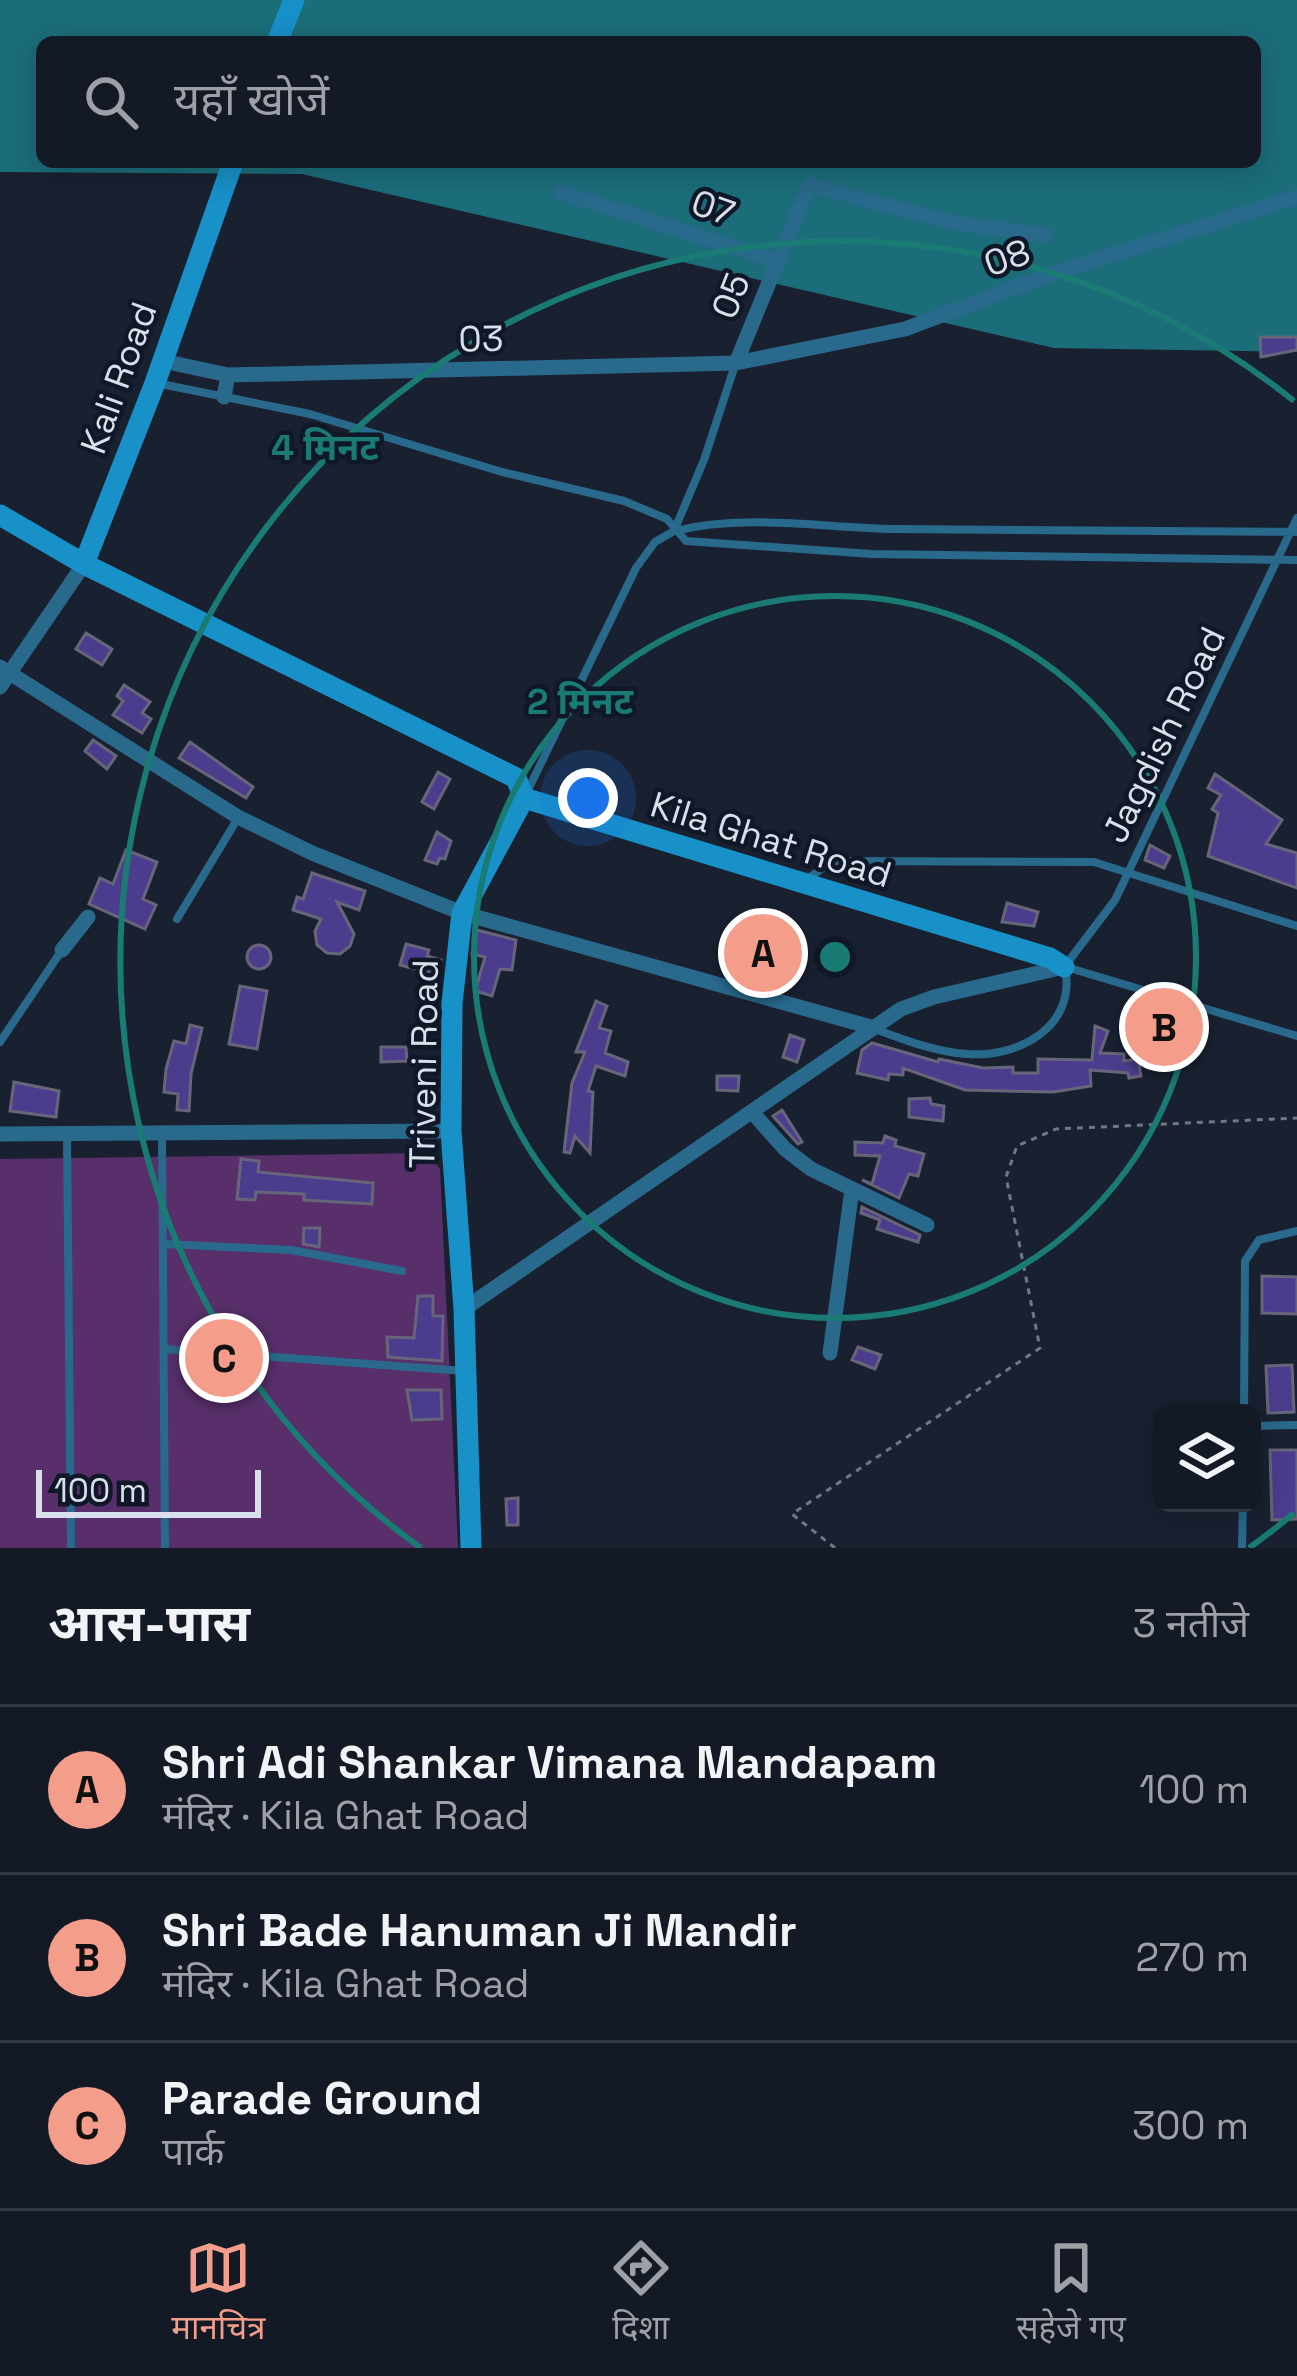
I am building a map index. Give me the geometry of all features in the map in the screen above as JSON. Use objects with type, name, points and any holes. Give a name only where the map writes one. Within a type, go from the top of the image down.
[{"type":"main road","points":[[279,36],[294,0]]},
{"type":"main road","name":"Kali Road","points":[[84,564],[159,372],[231,168]]},
{"type":"main road","name":"Kila Ghat Road","points":[[0,515],[84,564],[516,778],[524,798],[1050,958],[1064,967]]},
{"type":"main road","name":"Triveni Road","points":[[470,1548],[464,1309],[451,1131],[452,1003],[462,914],[524,798]]},
{"type":"street","name":"05","points":[[736,363],[809,185],[954,224],[1046,235]]},
{"type":"street","name":"07","points":[[560,191],[777,261]]},
{"type":"street","name":"08","points":[[736,363],[905,329],[1051,274],[1297,197]]},
{"type":"street","name":"03","points":[[159,372],[228,375],[736,363]]},
{"type":"street","points":[[224,397],[228,375]]},
{"type":"street","points":[[84,564],[4,676],[238,817],[312,853],[462,914],[871,1028]]},
{"type":"street","points":[[62,950],[88,917]]},
{"type":"street","points":[[464,1309],[901,1010],[934,997],[1064,967]]},
{"type":"street","points":[[752,1112],[785,1149],[811,1169],[927,1225]]},
{"type":"street","points":[[0,1134],[451,1131]]},
{"type":"street","points":[[830,1352],[852,1189]]},
{"type":"lane","name":"Triveni Road","points":[[524,798],[636,568],[655,542],[674,531],[736,363]]},
{"type":"lane","points":[[159,372],[224,397],[310,414],[502,472],[623,501],[667,519],[686,541],[872,554],[1297,560]]},
{"type":"lane","name":"Jagdish Road","points":[[1064,967],[1115,900],[1297,518]]},
{"type":"lane","points":[[674,531],[704,524],[737,524],[1294,532]]},
{"type":"lane","points":[[177,919],[238,817]]},
{"type":"lane","points":[[802,884],[832,861],[1094,862],[1297,926]]},
{"type":"lane","points":[[0,1042],[62,950]]},
{"type":"lane","points":[[871,1028],[968,1054],[1028,1044],[1054,1024],[1064,1006],[1064,967]]},
{"type":"lane","name":"Kila Ghat Road","points":[[1064,967],[1297,1036]]},
{"type":"lane","points":[[162,1133],[165,1548]]},
{"type":"lane","points":[[67,1134],[70,1548]]},
{"type":"lane","points":[[1244,1404],[1246,1261],[1259,1240],[1297,1231]]},
{"type":"lane","points":[[163,1244],[291,1250],[402,1271]]},
{"type":"lane","points":[[164,1349],[465,1371]]},
{"type":"lane","points":[[1261,1426],[1297,1425]]},
{"type":"lane","points":[[1242,1548],[1243,1512]]},
{"type":"path","points":[[835,1548],[792,1514],[1040,1348],[1006,1177],[1017,1146],[1056,1130],[1297,1118]]},
{"type":"shaded area","points":[[427,1153],[440,1169],[458,1548],[0,1548],[0,1159]]},
{"type":"water","points":[[0,0],[1297,0],[1297,352],[1054,348],[302,174],[0,172]]},
{"type":"building","points":[[1260,337],[1297,337],[1297,350],[1261,357]]},
{"type":"building","points":[[86,633],[112,649],[102,665],[76,649]]},
{"type":"building","points":[[124,685],[150,702],[142,713],[151,719],[142,733],[113,715],[123,701],[117,696]]},
{"type":"building","points":[[93,740],[116,756],[107,769],[85,751]]},
{"type":"building","points":[[190,742],[253,787],[246,798],[179,758]]},
{"type":"building","points":[[438,772],[450,779],[434,809],[422,802]]},
{"type":"building","points":[[1215,774],[1282,820],[1266,844],[1297,853],[1297,888],[1208,856],[1218,813],[1212,809],[1221,795],[1208,788]]},
{"type":"building","points":[[437,832],[451,841],[445,859],[437,864],[425,860]]},
{"type":"building","points":[[1150,845],[1170,856],[1164,868],[1145,860]]},
{"type":"building","points":[[126,850],[157,862],[143,899],[156,905],[145,929],[89,904],[100,878],[113,884]]},
{"type":"building","points":[[312,873],[365,891],[359,910],[337,902],[354,934],[350,946],[340,954],[327,953],[317,945],[315,931],[321,919],[293,910],[297,897],[303,899]]},
{"type":"building","points":[[1007,903],[1038,912],[1034,926],[1002,922]]},
{"type":"building","points":[[748,927],[794,941],[781,983],[735,968]]},
{"type":"building","points":[[477,930],[516,940],[512,970],[500,969],[492,996],[475,991],[485,957],[472,954]]},
{"type":"building","points":[[406,944],[429,950],[427,956],[441,960],[437,975],[400,965]]},
{"type":"building","points":[[259,945],[268,948],[268,966],[259,969],[250,966],[247,957],[250,948]]},
{"type":"building","points":[[240,986],[267,991],[257,1049],[229,1044]]},
{"type":"building","points":[[596,1001],[607,1006],[599,1028],[611,1031],[605,1053],[628,1062],[625,1076],[596,1066],[588,1091],[593,1092],[590,1153],[575,1136],[570,1153],[564,1152],[572,1083],[585,1052],[576,1052]]},
{"type":"building","points":[[1175,1009],[1196,1037],[1177,1044],[1172,1031],[1151,1042],[1142,1026]]},
{"type":"building","points":[[190,1025],[202,1028],[191,1074],[189,1111],[177,1110],[178,1094],[164,1092],[174,1041],[186,1044]]},
{"type":"building","points":[[1095,1026],[1108,1031],[1100,1053],[1124,1054],[1124,1061],[1138,1059],[1141,1076],[1090,1070],[1091,1086],[1053,1092],[965,1090],[903,1068],[903,1075],[889,1074],[888,1080],[857,1073],[862,1050],[872,1043],[938,1062],[1038,1073],[1038,1059],[1092,1060]]},
{"type":"building","points":[[790,1035],[804,1040],[797,1062],[783,1057]]},
{"type":"building","points":[[381,1047],[406,1047],[407,1061],[381,1062]]},
{"type":"building","points":[[717,1076],[739,1076],[738,1091],[717,1090]]},
{"type":"building","points":[[14,1082],[59,1091],[56,1117],[10,1111]]},
{"type":"building","points":[[930,1098],[931,1104],[944,1106],[943,1121],[909,1117],[909,1099]]},
{"type":"building","points":[[782,1110],[802,1142],[798,1144],[773,1116]]},
{"type":"building","points":[[885,1136],[896,1140],[895,1146],[924,1154],[918,1176],[909,1174],[899,1198],[862,1180],[872,1184],[880,1156],[855,1155],[855,1142],[883,1143]]},
{"type":"building","points":[[241,1159],[259,1161],[258,1172],[373,1183],[372,1204],[256,1192],[255,1200],[237,1199]]},
{"type":"building","points":[[862,1207],[920,1235],[918,1242],[877,1229],[880,1220],[861,1213]]},
{"type":"building","points":[[304,1228],[320,1228],[319,1247],[303,1244]]},
{"type":"building","points":[[1262,1276],[1297,1277],[1297,1314],[1262,1313]]},
{"type":"building","points":[[418,1296],[433,1296],[433,1316],[443,1316],[442,1361],[388,1357],[387,1337],[414,1338]]},
{"type":"building","points":[[858,1347],[881,1355],[875,1369],[852,1360]]},
{"type":"building","points":[[1292,1365],[1294,1412],[1268,1413],[1266,1366]]},
{"type":"building","points":[[407,1390],[441,1390],[442,1419],[412,1420]]},
{"type":"building","points":[[1270,1450],[1297,1450],[1297,1519],[1272,1520]]},
{"type":"building","points":[[518,1498],[518,1525],[507,1525],[506,1499]]},
{"type":"place","name":"Shri Adi Shankar Vimana Mandapam","points":[[763,953]]},
{"type":"place","name":"Shri Bade Hanuman Ji Mandir","points":[[1164,1027]]},
{"type":"place","name":"Parade Ground","points":[[224,1358]]}]
